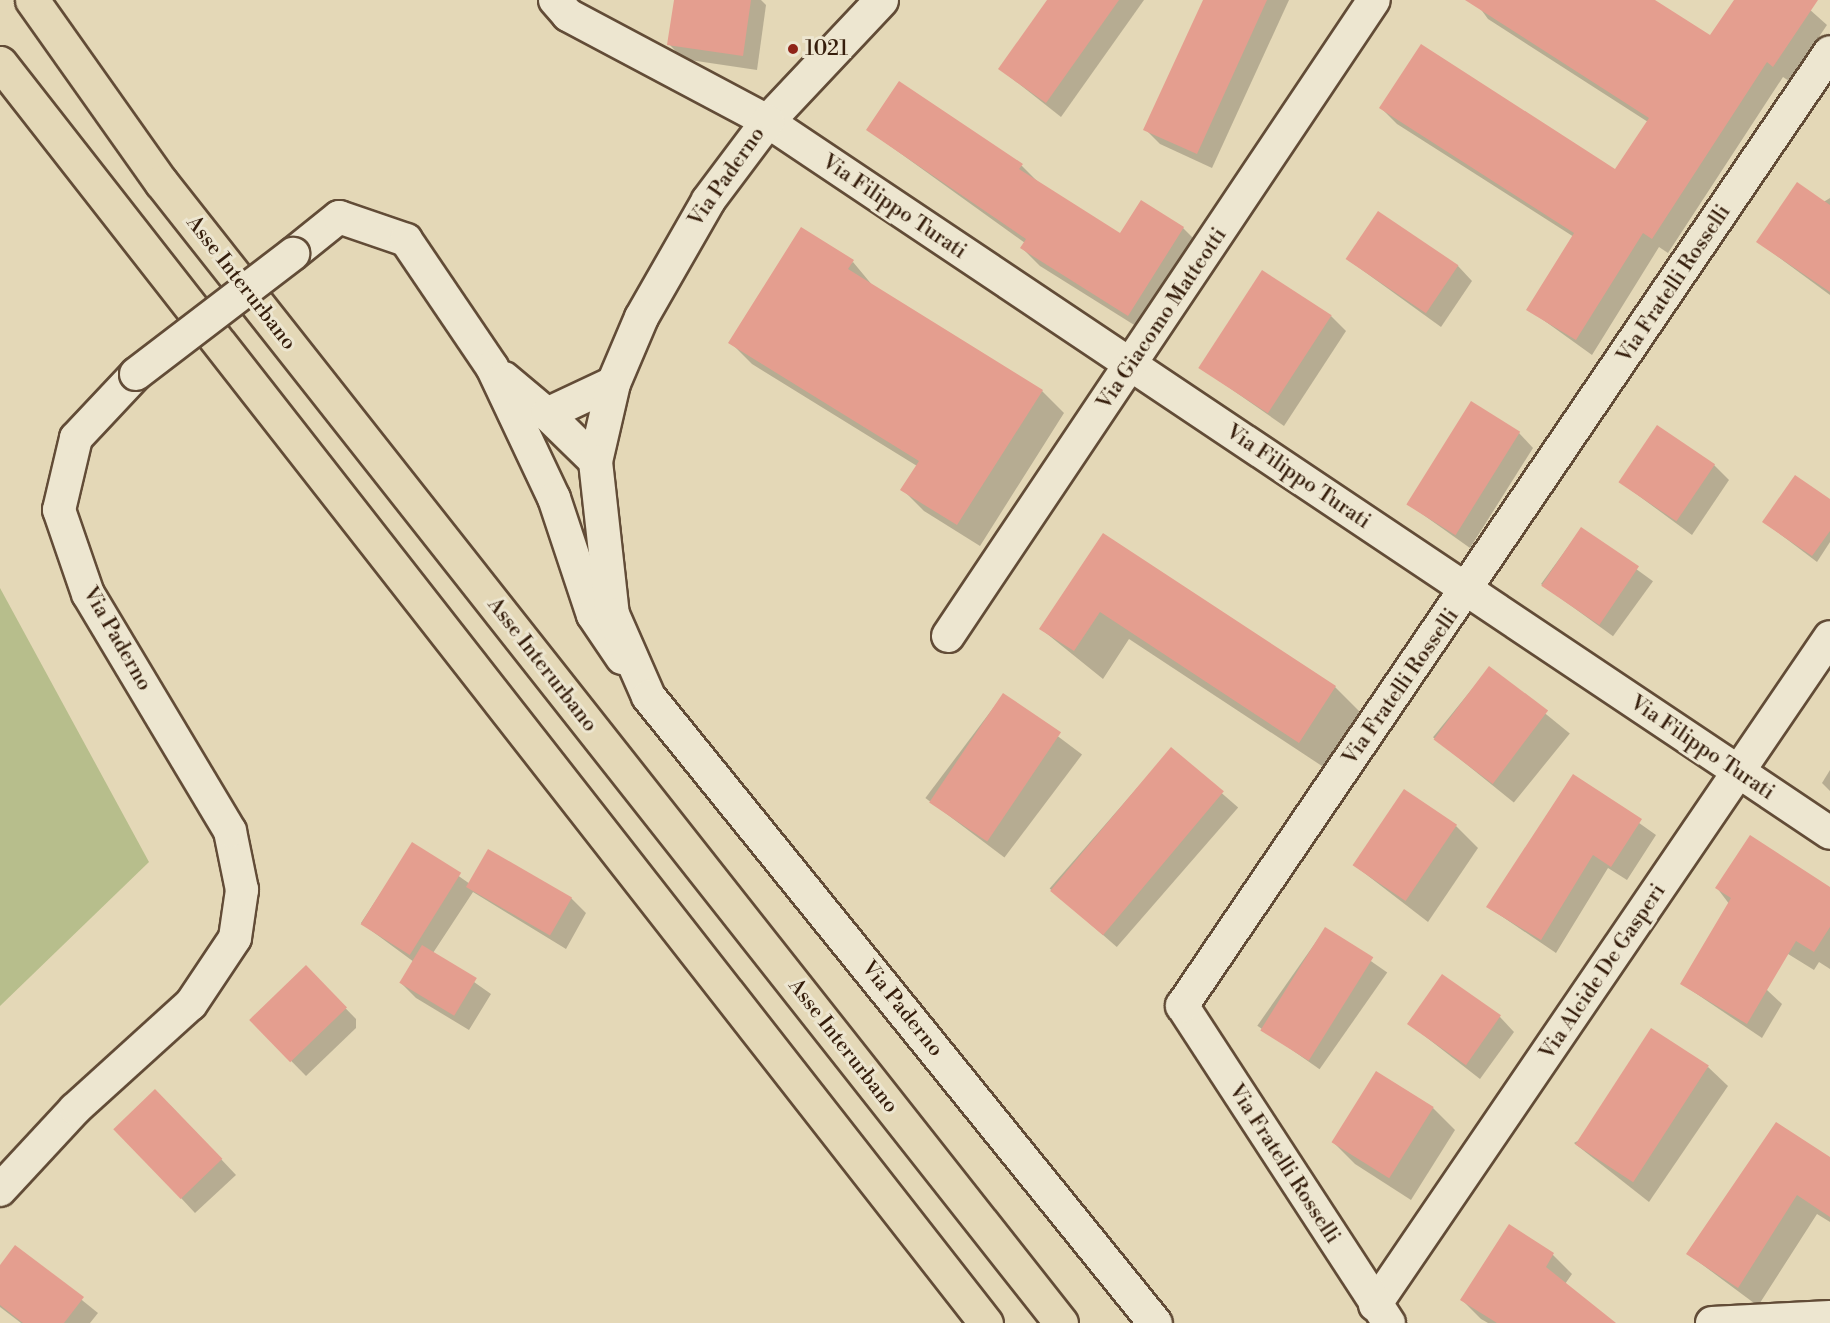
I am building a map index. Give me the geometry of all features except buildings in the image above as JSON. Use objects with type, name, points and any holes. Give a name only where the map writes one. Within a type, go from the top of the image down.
[{"type":"highway","name":"Asse Interurbano","points":[[32,0],[161,182],[1061,1323]]},
{"type":"highway","points":[[0,63],[986,1323]]},
{"type":"street","name":"Via Filippo Turati","points":[[555,0],[568,15],[767,121],[1830,833]]},
{"type":"street","name":"Via Paderno","points":[[648,696],[612,614],[601,518],[595,461],[613,382],[673,256],[767,121],[882,0]]},
{"type":"street","name":"Via Giacomo Matteotti","points":[[948,636],[1374,0]]},
{"type":"street","name":"Via Fratelli Rosselli","points":[[1382,1314],[1182,1006],[1467,591],[1830,52]]},
{"type":"street","name":"Via Paderno","points":[[0,1190],[75,1109],[190,1004],[235,938],[243,890],[230,831],[88,594],[59,510],[76,438],[136,374],[293,255],[339,217],[406,240],[492,367],[554,498],[592,615],[648,696],[1155,1323]]},
{"type":"street","name":"Via Paderno","points":[[492,367],[547,414],[595,461]]},
{"type":"street","points":[[547,414],[613,382]]},
{"type":"street","points":[[554,498],[601,518]]},
{"type":"street","name":"Via Alcide De Gasperi","points":[[1382,1314],[1739,772],[1830,638]]},
{"type":"street","points":[[1712,1323],[1830,1317]]},
{"type":"green space","points":[[0,588],[149,862],[0,1006]]},
{"type":"place","name":"1021","points":[[793,49]]}]
